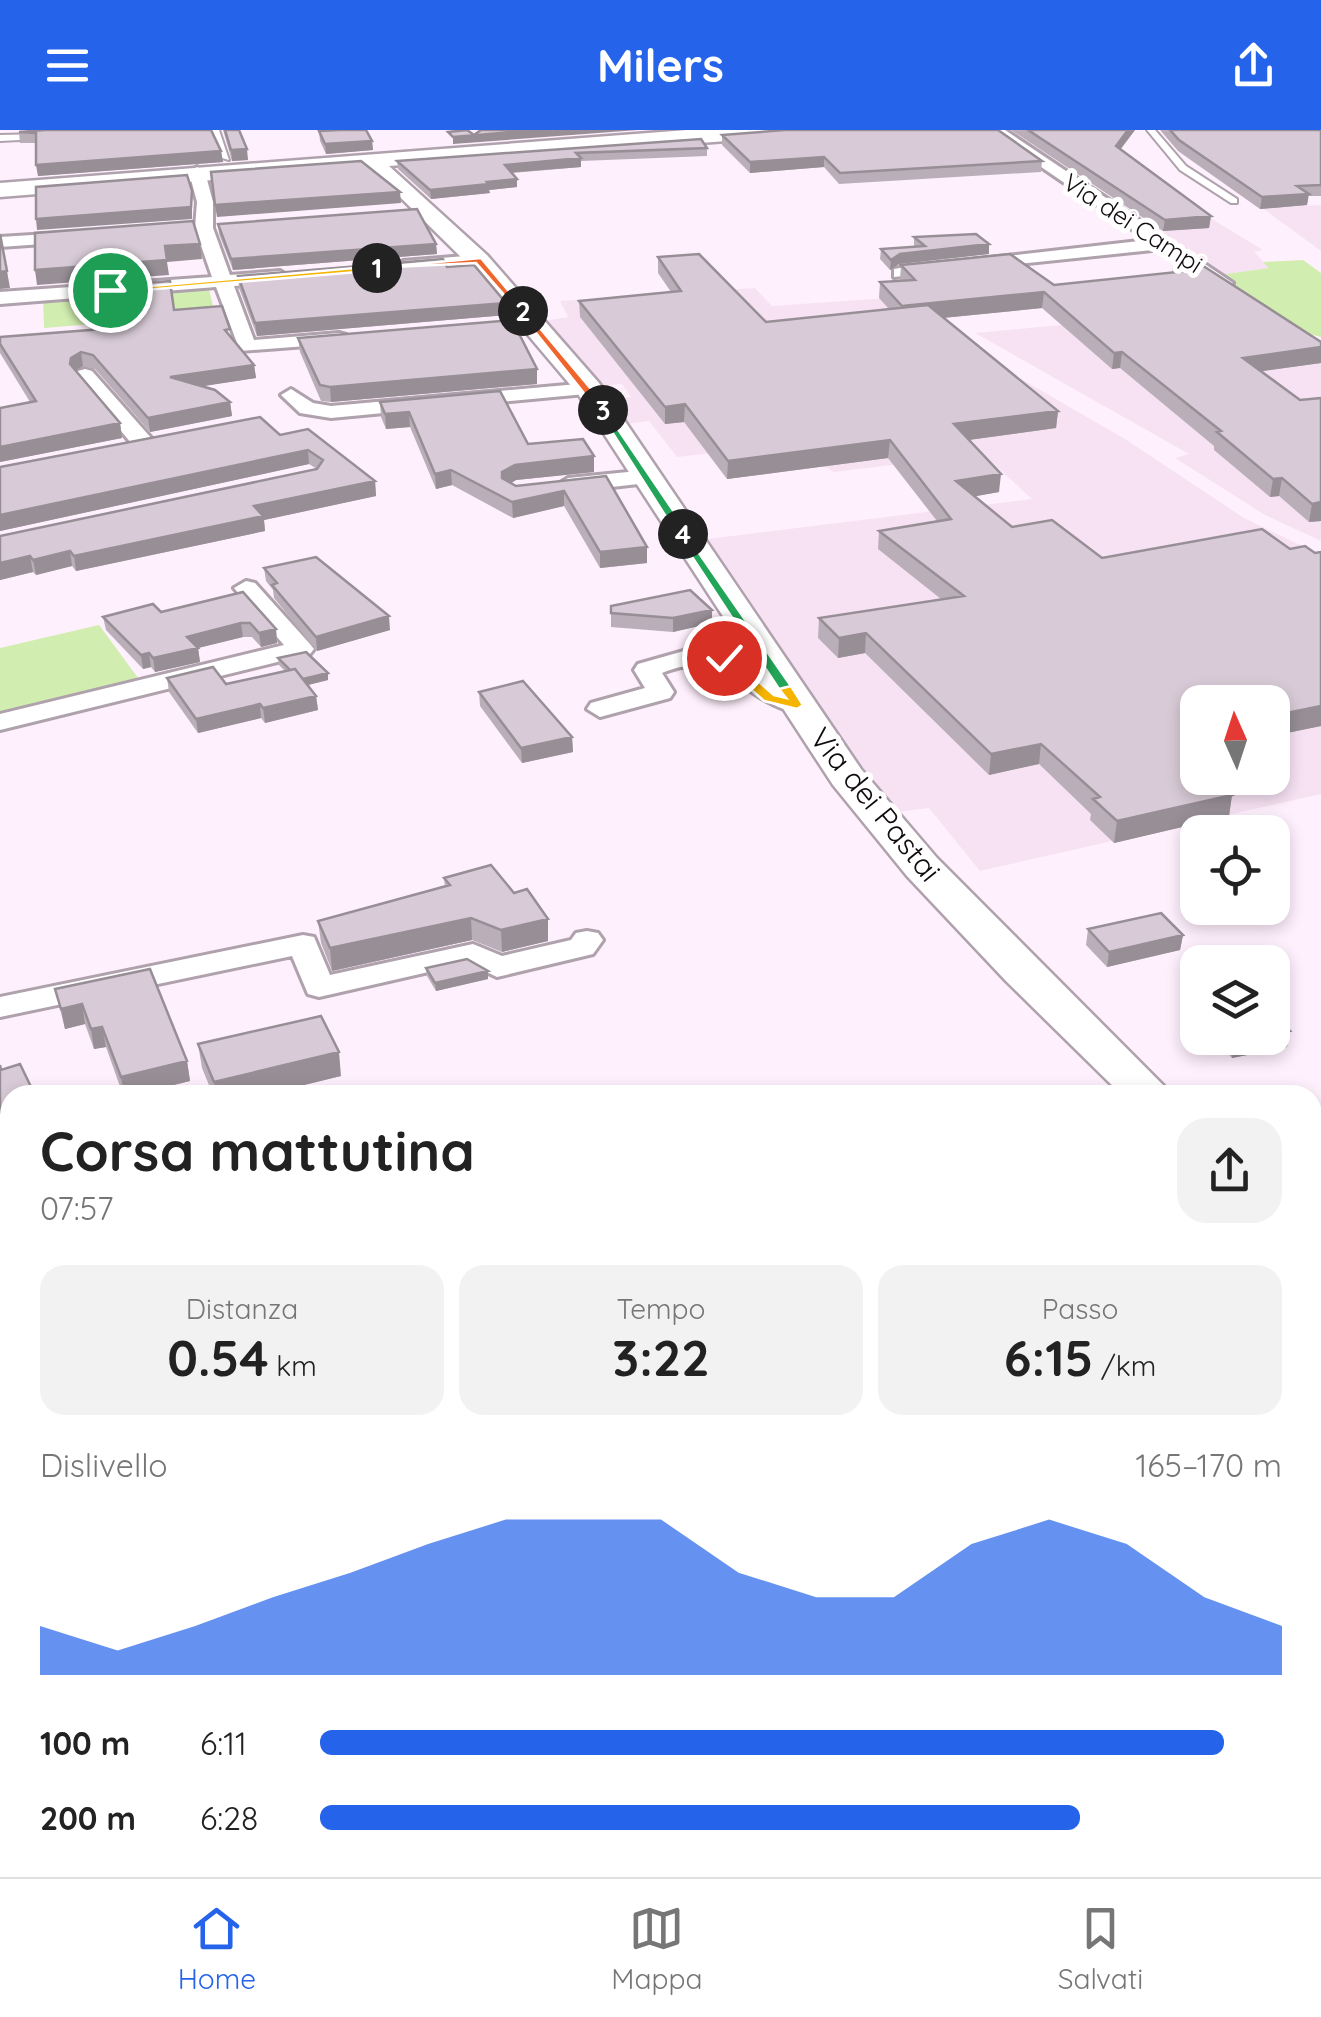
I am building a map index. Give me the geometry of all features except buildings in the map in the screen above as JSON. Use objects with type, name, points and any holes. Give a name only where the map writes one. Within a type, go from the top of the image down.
[{"type":"street","points":[[0,190],[196,172],[230,165],[370,162],[623,135],[796,130]]},
{"type":"street","name":"Via dei Campi","points":[[995,130],[1246,298]]},
{"type":"street","name":"Via dei Pastai","points":[[370,162],[418,210],[478,260],[524,324],[589,389],[847,777],[922,867],[1022,972],[1140,1085]]},
{"type":"street","points":[[196,172],[205,202],[203,228],[247,347],[362,337]]},
{"type":"street","points":[[0,242],[93,236]]},
{"type":"street","points":[[900,273],[1163,244]]},
{"type":"street","points":[[379,268],[478,260]]},
{"type":"street","points":[[0,298],[300,275]]},
{"type":"street","points":[[86,375],[143,444]]},
{"type":"street","points":[[291,395],[307,409],[331,412],[589,389]]},
{"type":"street","points":[[554,487],[648,476]]},
{"type":"street","points":[[0,722],[302,650],[246,588]]},
{"type":"street","points":[[600,709],[661,692],[647,670],[670,659],[706,655],[724,658],[769,698],[797,705]]},
{"type":"street","points":[[0,1007],[303,944],[319,986],[473,953],[497,967],[582,948],[587,940]]},
{"type":"lane","points":[[214,130],[230,165]]},
{"type":"lane","points":[[1151,130],[1183,168],[1234,201]]},
{"type":"lane","points":[[0,138],[52,135]]},
{"type":"shaded area","points":[[1321,205],[1321,251],[1262,208]]},
{"type":"shaded area","points":[[1202,213],[1263,250],[1254,252],[1270,268],[1219,275],[1135,220]]},
{"type":"shaded area","points":[[755,288],[772,306],[902,297],[952,339],[1125,439],[1244,518],[1321,555],[1321,794],[1228,815],[1180,815],[1180,826],[980,871],[929,808],[897,812],[764,637],[700,540],[1032,499],[983,454],[834,472],[808,457],[776,446],[677,457],[649,421],[626,424],[607,400],[631,397],[622,384],[600,386],[544,321],[568,317],[560,301]]},
{"type":"shaded area","points":[[1092,322],[1321,356],[1321,541],[1265,515],[1175,458],[1189,454],[975,333]]},
{"type":"green space","points":[[1303,260],[1321,273],[1321,337],[1298,331],[1219,275],[1269,268],[1263,262]]},
{"type":"green space","points":[[208,285],[215,314],[44,328],[43,297]]},
{"type":"green space","points":[[99,625],[141,682],[0,716],[0,648]]},
{"type":"route","points":[[110,290],[478,260],[589,389],[797,705],[769,698],[724,658]]}]
